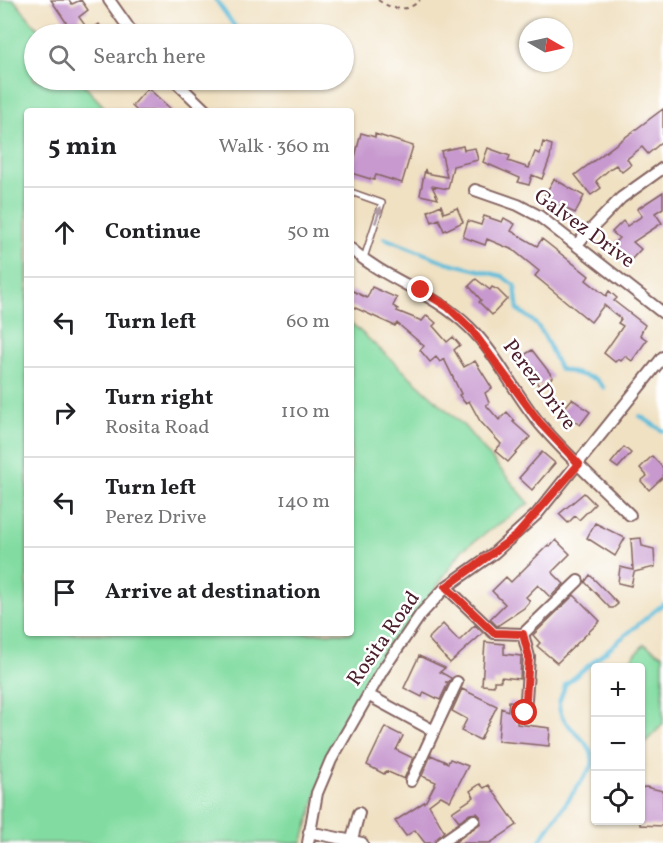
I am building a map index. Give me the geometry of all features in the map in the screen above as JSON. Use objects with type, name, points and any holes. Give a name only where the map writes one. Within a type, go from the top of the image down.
[{"type":"street","points":[[109,0],[126,24]]},
{"type":"street","points":[[184,90],[203,108]]},
{"type":"street","points":[[577,244],[621,198],[663,168]]},
{"type":"street","name":"Galvez Drive","points":[[475,190],[519,205],[577,244],[663,313]]},
{"type":"street","name":"Perez Drive","points":[[354,252],[363,259],[448,307],[471,329],[540,423],[630,515]]},
{"type":"street","name":"Rosita Road","points":[[309,837],[317,793],[331,760],[368,695],[421,614],[446,587],[517,535],[579,464],[663,357]]},
{"type":"street","points":[[446,587],[494,633],[523,634],[578,580]]},
{"type":"street","points":[[523,634],[529,657],[525,713]]},
{"type":"street","points":[[411,780],[457,682]]},
{"type":"street","points":[[368,695],[434,731]]},
{"type":"street","points":[[309,837],[355,842],[359,813]]},
{"type":"street","points":[[441,843],[474,819]]},
{"type":"lane","points":[[354,193],[382,203],[363,259]]},
{"type":"path","points":[[378,0],[388,8],[405,9],[420,0]]},
{"type":"green space","points":[[0,0],[14,0],[34,24],[24,24],[24,90],[88,90],[105,108],[24,108],[24,636],[354,636],[354,326],[464,426],[529,503],[462,550],[336,732],[302,843],[0,843]]},
{"type":"green space","points":[[644,644],[663,655],[663,724],[645,743],[645,663],[627,663]]},
{"type":"building","points":[[51,0],[69,0],[72,4],[81,0],[88,10],[79,17],[84,24],[67,24]]},
{"type":"building","points":[[146,90],[150,90],[170,108],[134,108],[132,106]]},
{"type":"building","points":[[663,109],[663,141],[648,154],[642,147],[627,159],[631,165],[622,172],[616,165],[611,168],[596,181],[601,188],[591,195],[575,175]]},
{"type":"building","points":[[361,133],[375,137],[375,134],[413,146],[402,183],[376,175],[374,180],[354,174],[354,161]]},
{"type":"building","points":[[543,142],[552,145],[550,158],[542,179],[532,175],[529,185],[518,182],[520,178],[483,162],[488,148],[510,156],[508,161],[529,168],[535,152],[540,154]]},
{"type":"building","points":[[463,146],[464,150],[475,148],[478,160],[453,166],[448,189],[432,186],[438,199],[420,195],[425,169],[426,173],[447,177],[441,151]]},
{"type":"building","points":[[554,179],[584,196],[575,213],[543,198]]},
{"type":"building","points":[[663,192],[663,208],[655,213],[662,223],[633,242],[641,249],[630,261],[613,244],[619,238],[612,232],[623,221],[627,226],[642,216],[637,209]]},
{"type":"building","points":[[441,205],[444,213],[457,208],[463,222],[444,231],[439,219],[432,222],[428,211]]},
{"type":"building","points":[[484,216],[502,222],[504,218],[515,224],[511,231],[537,246],[542,239],[589,276],[586,280],[606,296],[609,291],[617,298],[614,301],[645,325],[640,335],[647,340],[632,361],[625,356],[621,361],[618,359],[615,362],[604,353],[623,326],[618,323],[621,319],[604,305],[591,322],[535,276],[539,271],[513,250],[487,239],[485,245],[463,237],[468,221],[481,225]]},
{"type":"building","points":[[476,279],[490,290],[492,287],[498,290],[507,299],[492,315],[479,302],[481,300],[469,286]]},
{"type":"building","points":[[372,287],[397,298],[393,306],[398,309],[397,311],[422,321],[427,315],[436,323],[433,326],[447,342],[453,337],[460,345],[454,350],[464,367],[475,361],[492,388],[485,393],[489,403],[486,405],[499,420],[507,412],[515,421],[513,422],[530,437],[508,462],[495,451],[501,444],[480,421],[469,401],[465,403],[459,395],[461,394],[444,359],[440,362],[436,357],[430,362],[420,350],[424,346],[397,323],[395,326],[354,307],[354,292],[367,298]]},
{"type":"building","points":[[532,350],[553,377],[539,386],[532,375],[529,376],[521,357]]},
{"type":"building","points":[[572,399],[590,412],[580,425],[561,412]]},
{"type":"building","points":[[624,447],[631,453],[618,468],[611,463]]},
{"type":"building","points":[[542,452],[555,463],[532,490],[519,478]]},
{"type":"building","points":[[652,456],[663,468],[663,477],[649,490],[641,481],[647,476],[640,468]]},
{"type":"building","points":[[584,493],[595,504],[579,520],[575,516],[568,523],[559,514]]},
{"type":"building","points":[[595,523],[625,538],[615,556],[587,538]]},
{"type":"building","points":[[641,538],[642,546],[654,549],[655,567],[634,572],[631,586],[618,583],[620,567],[633,570],[631,539]]},
{"type":"building","points":[[556,540],[570,554],[552,572],[564,584],[550,597],[538,585],[526,597],[530,601],[524,608],[497,626],[490,619],[505,604],[492,591],[506,577],[511,582],[548,545],[550,547]]},
{"type":"building","points":[[590,575],[618,604],[610,608],[585,582]]},
{"type":"building","points":[[574,595],[600,621],[557,663],[537,646],[540,643],[533,635]]},
{"type":"building","points":[[443,624],[459,641],[475,625],[483,633],[450,663],[428,639]]},
{"type":"building","points":[[485,642],[504,644],[504,654],[521,656],[520,679],[501,677],[501,681],[494,681],[494,686],[482,685]]},
{"type":"building","points":[[419,656],[445,668],[440,672],[451,678],[449,682],[445,682],[448,683],[440,700],[424,692],[422,697],[404,688]]},
{"type":"building","points":[[462,689],[497,706],[480,740],[461,731],[467,719],[452,711]]},
{"type":"building","points":[[509,701],[518,702],[517,724],[550,728],[549,746],[498,741],[501,708],[508,711]]},
{"type":"building","points":[[385,727],[403,736],[396,750],[413,758],[404,779],[386,771],[384,774],[367,765]]},
{"type":"building","points":[[431,755],[448,763],[450,759],[468,766],[450,801],[441,796],[429,805],[444,831],[434,843],[425,843],[415,830],[406,836],[395,821],[426,801],[436,782],[422,776]]},
{"type":"building","points":[[480,784],[484,788],[489,785],[517,825],[490,843],[454,843],[481,823],[477,813],[470,814],[459,821],[452,812],[474,797],[470,791]]},
{"type":"building","points":[[645,787],[663,791],[663,826],[640,825],[645,825]]},
{"type":"waterway","points":[[216,0],[233,24]]},
{"type":"waterway","points":[[384,238],[446,262],[502,276],[515,286],[518,310],[540,329],[560,369],[596,379],[604,388]]},
{"type":"waterway","points":[[640,416],[663,431]]},
{"type":"waterway","points":[[538,843],[592,766],[589,748],[565,721],[561,713],[559,704],[565,685],[663,604]]},
{"type":"route","points":[[421,290],[448,307],[471,329],[540,423],[579,464],[517,535],[446,587],[494,633],[523,634],[529,657],[525,713]]}]
